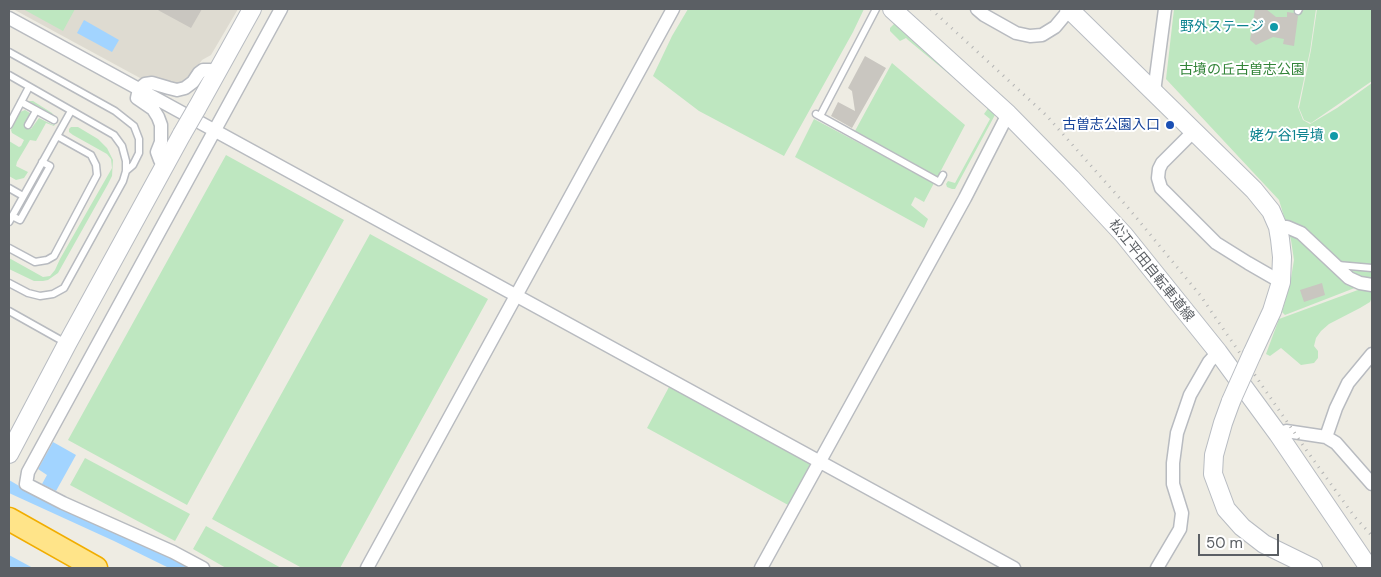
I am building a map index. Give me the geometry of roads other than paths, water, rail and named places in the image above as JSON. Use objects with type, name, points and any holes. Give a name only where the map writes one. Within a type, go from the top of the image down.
[{"type":"highway","points":[[9,519],[96,568]]},
{"type":"street","points":[[9,454],[67,344],[252,9]]},
{"type":"street","points":[[203,568],[173,552],[63,503],[26,484],[28,472],[281,9]]},
{"type":"street","points":[[367,568],[673,9]]},
{"type":"street","name":"松江平田自転車道線","points":[[892,9],[1008,114],[1124,235],[1218,352],[1278,434],[1369,568]]},
{"type":"street","points":[[977,9],[1016,33],[1030,36],[1042,35],[1055,27],[1070,9],[1254,190],[1271,211],[1278,227],[1282,257],[1281,282],[1272,311],[1223,422],[1214,454],[1213,474],[1226,509],[1242,527],[1264,544],[1313,568]]},
{"type":"street","points":[[1154,92],[1166,9]]},
{"type":"street","points":[[9,18],[1014,568]]},
{"type":"street","points":[[165,165],[160,160],[157,152],[161,142],[161,125],[158,117],[152,110],[137,98],[139,89],[145,84],[152,83],[177,90],[185,88],[193,82],[203,70],[216,72]]},
{"type":"street","points":[[761,568],[965,198],[1008,114]]},
{"type":"street","points":[[1194,131],[1162,163],[1158,178],[1161,188],[1216,243],[1281,282]]},
{"type":"street","points":[[1278,227],[1287,227],[1301,234],[1349,278],[1360,283],[1372,285]]},
{"type":"street","points":[[1157,568],[1180,529],[1182,513],[1173,484],[1173,463],[1177,433],[1190,395],[1209,362],[1218,352]]},
{"type":"street","points":[[1326,437],[1336,408],[1348,383],[1372,354]]},
{"type":"street","points":[[1278,434],[1286,431],[1326,437],[1336,443],[1372,484]]},
{"type":"lane","points":[[876,9],[818,115],[939,182],[943,175]]},
{"type":"lane","points":[[9,52],[115,111],[134,126],[139,139],[139,153],[133,165],[126,171]]},
{"type":"lane","points":[[9,76],[114,135],[122,146],[126,160],[126,171],[124,181],[64,288],[53,294],[40,296],[28,293],[9,283]]},
{"type":"lane","points":[[9,124],[29,87]]},
{"type":"lane","points":[[21,102],[54,120]]},
{"type":"lane","points":[[28,125],[36,111]]},
{"type":"lane","points":[[42,162],[50,166],[20,220],[10,219],[42,162],[71,111]]},
{"type":"lane","points":[[9,248],[36,262],[42,262],[54,256],[97,176],[96,165],[91,156],[57,136]]},
{"type":"lane","points":[[9,190],[23,196]]},
{"type":"lane","points":[[1335,264],[1372,268]]},
{"type":"lane","points":[[9,312],[67,344]]},
{"type":"water","points":[[84,20],[119,40],[112,52],[77,33]]},
{"type":"water","points":[[53,442],[76,455],[56,491],[42,484],[47,475],[38,469]]},
{"type":"water","points":[[9,480],[195,568],[169,568],[9,493]]},
{"type":"water","points":[[9,555],[33,568],[9,568]]},
{"type":"railway","points":[[931,9],[1047,116],[1130,210],[1200,295],[1307,451],[1354,516],[1372,536]]},
{"type":"place","name":"野外ステージ","points":[[1274,27]]},
{"type":"place","name":"古曽志公園入口","points":[[1170,125]]},
{"type":"place","name":"姥ケ谷1号墳","points":[[1334,136]]},
{"type":"park label","name":"古墳の丘古曽志公園","points":[[1242,70]]}]
